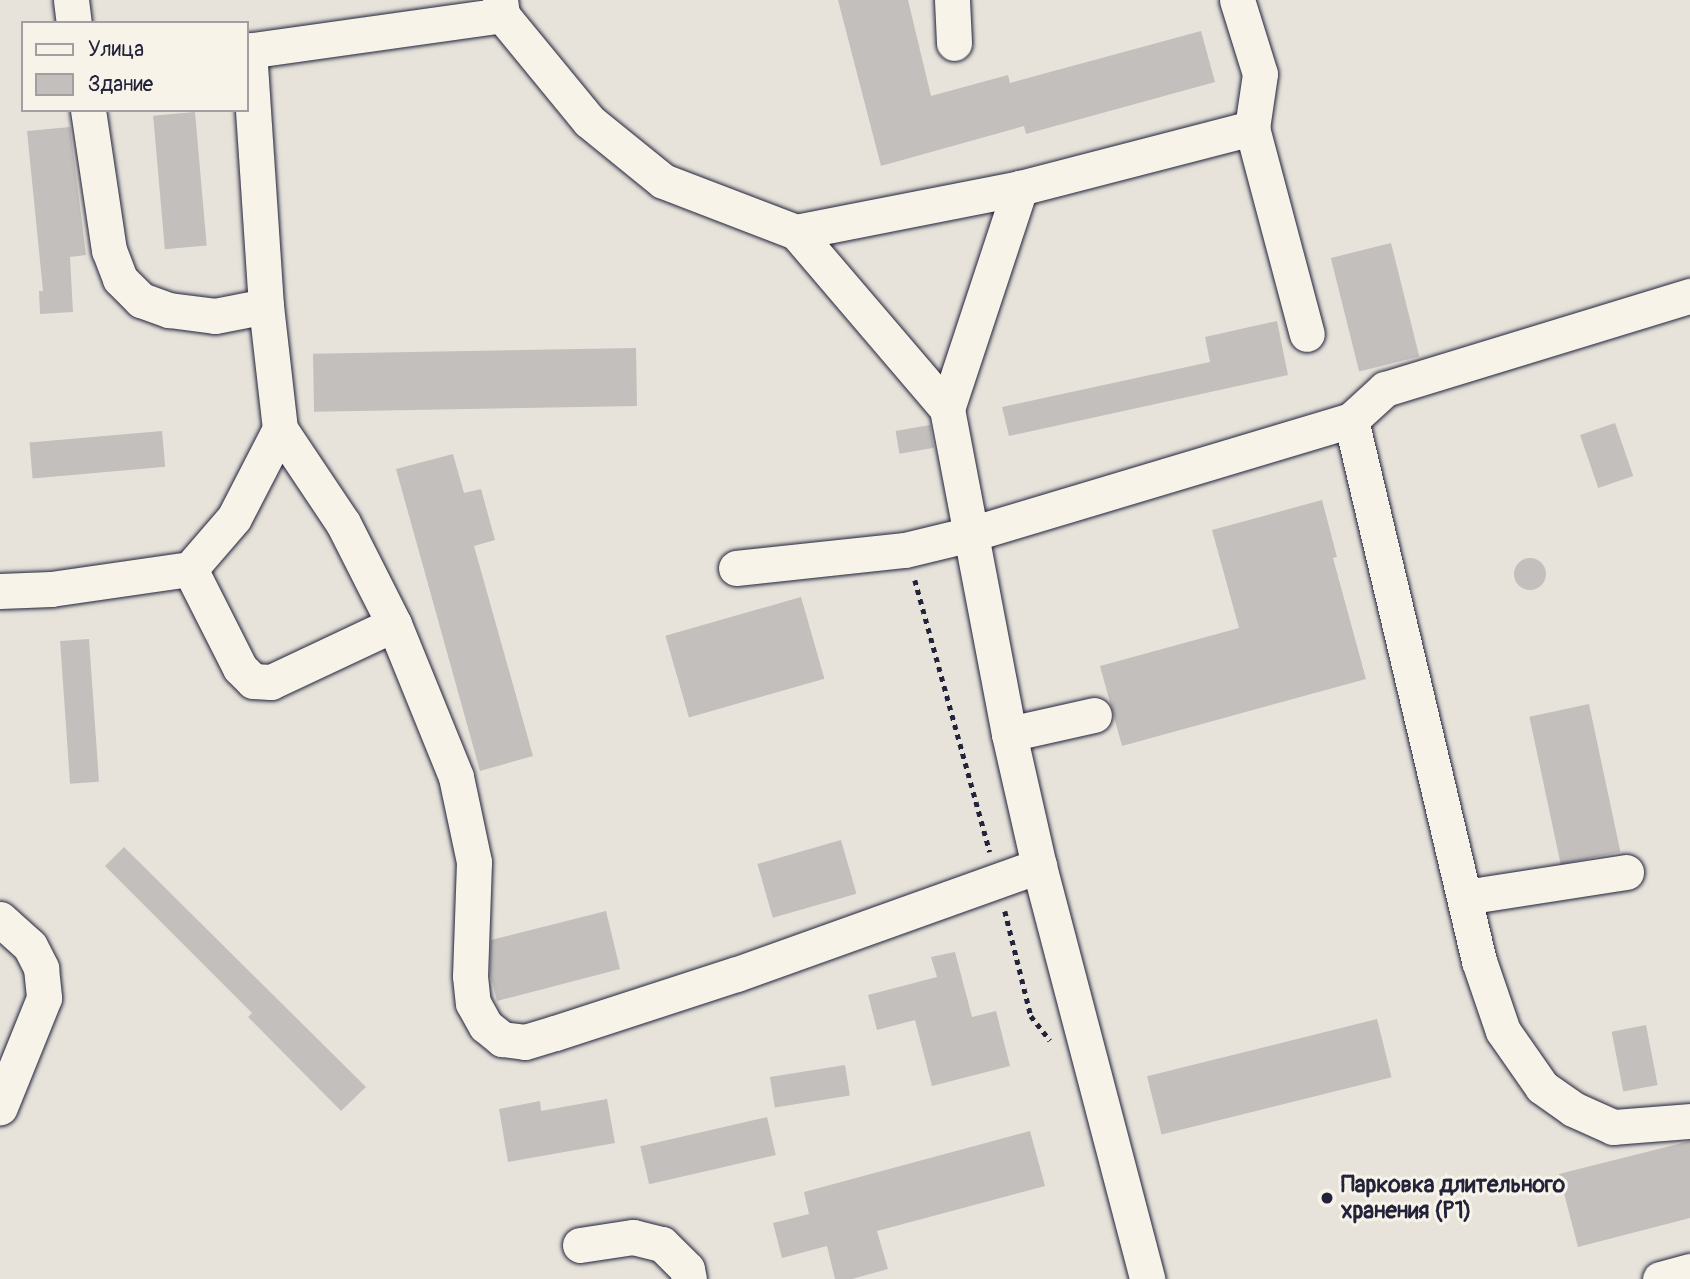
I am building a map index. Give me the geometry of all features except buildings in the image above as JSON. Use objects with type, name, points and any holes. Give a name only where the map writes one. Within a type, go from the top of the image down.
[{"type":"lane","points":[[71,0],[74,21]]},
{"type":"lane","points":[[953,0],[954,43]]},
{"type":"lane","points":[[1237,0],[1260,74],[1252,128],[1307,334]]},
{"type":"lane","points":[[947,409],[796,232],[663,181],[589,121],[501,7],[248,50],[266,306],[280,429],[312,472],[343,523],[394,624],[456,777],[474,862],[470,976],[473,1003],[486,1026],[502,1038],[525,1042],[555,1034],[725,978],[1039,866]]},
{"type":"lane","points":[[88,112],[108,250],[120,279],[141,300],[169,310],[215,316],[266,306]]},
{"type":"lane","points":[[796,232],[1020,188],[1252,128]]},
{"type":"lane","points":[[1020,188],[947,409],[1009,734],[1039,866],[1147,1279]]},
{"type":"lane","points":[[736,568],[905,550],[971,534],[1351,420],[1385,389],[1690,296]]},
{"type":"lane","points":[[1351,420],[1479,961],[1503,1031],[1542,1087],[1573,1109],[1613,1127],[1690,1121]]},
{"type":"lane","points":[[0,591],[51,589],[190,569],[234,519],[280,429]]},
{"type":"lane","points":[[190,569],[240,668],[253,681],[271,682],[394,624]]},
{"type":"lane","points":[[1009,734],[1094,715]]},
{"type":"lane","points":[[1465,897],[1626,872]]},
{"type":"lane","points":[[0,919],[30,946],[41,968],[44,998],[0,1107]]},
{"type":"lane","points":[[580,1245],[632,1237],[662,1244],[687,1269],[689,1279]]},
{"type":"lane","points":[[1660,1279],[1690,1270]]},
{"type":"path","points":[[905,550],[998,881],[1031,1016],[1057,1050]]},
{"type":"shaded area","points":[[0,0],[1690,0],[1690,1279],[0,1279]]},
{"type":"place","name":"Парковка длительного хранения (P1)","points":[[1327,1198]]}]
